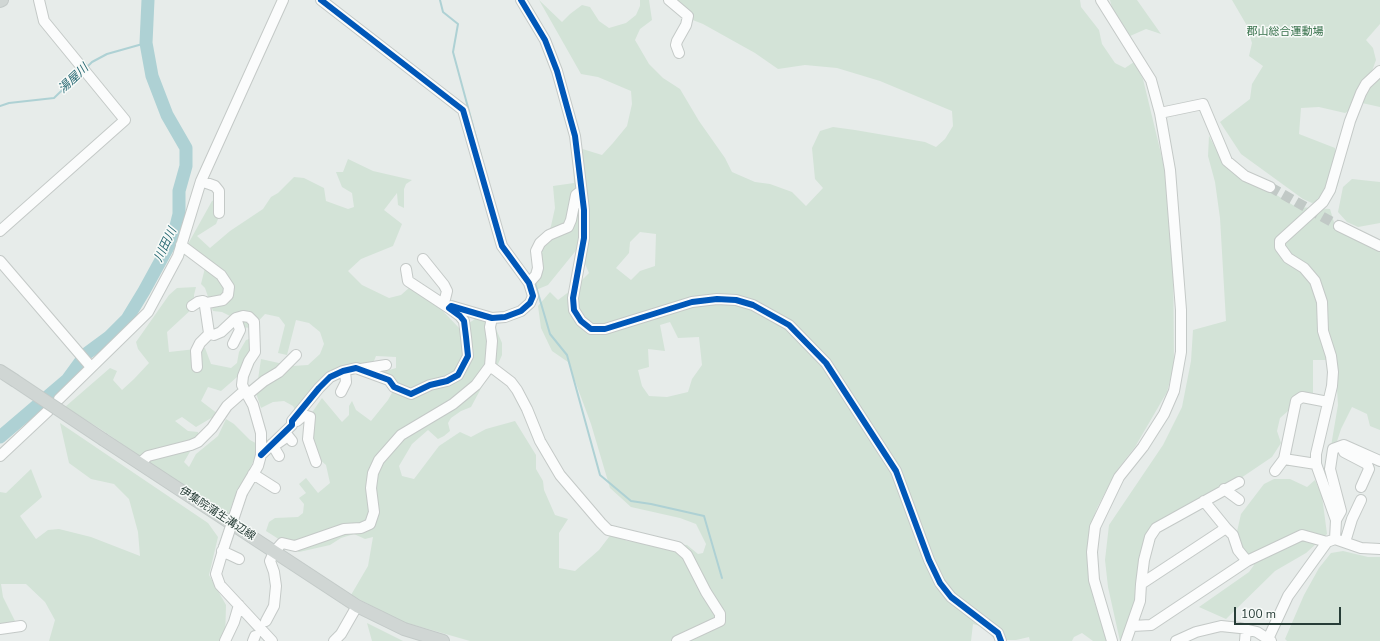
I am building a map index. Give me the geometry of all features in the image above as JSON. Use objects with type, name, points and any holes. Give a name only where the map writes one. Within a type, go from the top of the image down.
[{"type":"main road","name":"伊集院蒲生溝辺線","points":[[0,371],[358,606],[404,629],[443,641]]},
{"type":"street","points":[[0,231],[125,120],[44,21],[39,0]]},
{"type":"street","points":[[59,399],[148,312],[178,256],[201,181],[283,0]]},
{"type":"street","points":[[321,0],[463,110],[502,246],[529,283],[533,296],[530,303],[521,311],[505,317],[492,318],[448,304],[408,281],[401,268]]},
{"type":"street","points":[[522,0],[545,40],[557,71],[575,136],[580,167],[581,191],[584,210],[584,238],[573,298],[574,310],[581,321],[591,329],[604,329],[692,302],[717,299],[736,300],[753,305],[789,325],[826,363],[896,471],[929,560],[940,583],[951,597],[998,633],[1001,641]]},
{"type":"street","points":[[669,0],[688,16],[686,25],[676,45],[679,53]]},
{"type":"street","points":[[1101,0],[1151,80],[1160,113],[1170,170],[1181,310],[1181,352],[1174,391],[1164,414],[1142,447],[1119,477],[1095,527],[1092,552],[1094,580],[1112,641]]},
{"type":"street","points":[[1336,541],[1336,520],[1316,464],[1316,454],[1333,372],[1331,356],[1323,331],[1322,302],[1315,281],[1304,268],[1288,258],[1280,247],[1280,241],[1323,202],[1330,190],[1350,121],[1361,93],[1366,84],[1380,71]]},
{"type":"street","points":[[1160,113],[1203,104],[1227,161],[1245,176],[1270,187]]},
{"type":"street","points":[[201,181],[215,186],[219,191],[219,213]]},
{"type":"street","points":[[529,283],[536,275],[538,268],[536,251],[540,243],[549,235],[568,227],[571,220],[576,195],[581,191]]},
{"type":"street","points":[[1339,226],[1380,246]]},
{"type":"street","points":[[181,246],[222,275],[229,287],[228,296],[223,300],[207,303],[203,301],[192,306]]},
{"type":"street","points":[[423,259],[444,285],[447,291],[448,304]]},
{"type":"street","points":[[0,262],[91,367]]},
{"type":"street","points":[[359,369],[388,380],[394,387],[412,394],[430,385],[447,381],[458,375],[468,356],[464,321],[448,304],[440,288]]},
{"type":"street","points":[[207,303],[205,306],[210,334]]},
{"type":"street","points":[[197,367],[196,351],[200,343],[210,334],[214,335],[221,332],[236,318],[249,316],[254,322],[255,352],[249,361],[243,376],[242,385],[253,405],[261,433],[261,455],[258,466],[242,492],[216,574],[220,585],[272,641]]},
{"type":"street","points":[[233,344],[240,330],[236,318]]},
{"type":"street","points":[[266,621],[274,606],[276,586],[270,561],[274,552],[282,543],[295,546],[344,529],[361,528],[370,524],[374,512],[371,488],[373,472],[379,460],[401,434],[453,404],[476,385],[490,366],[492,341],[490,327],[492,318]]},
{"type":"street","points":[[140,464],[148,456],[198,442],[212,428],[227,406],[279,372],[296,355]]},
{"type":"street","points":[[261,455],[272,445],[292,419],[330,377],[356,368],[359,369],[386,365]]},
{"type":"street","points":[[490,366],[511,382],[517,390],[527,409],[540,441],[560,475],[608,530],[678,547],[688,555],[706,592],[720,614],[720,621],[677,641]]},
{"type":"street","points":[[341,392],[346,382],[345,371]]},
{"type":"street","points":[[1275,471],[1284,459],[1296,402],[1302,397],[1328,402]]},
{"type":"street","points":[[0,456],[48,411]]},
{"type":"street","points":[[292,419],[304,415],[310,417],[308,440],[316,462]]},
{"type":"street","points":[[272,445],[288,436],[292,441]]},
{"type":"street","points":[[272,445],[279,456]]},
{"type":"street","points":[[1335,447],[1344,445],[1380,461]]},
{"type":"street","points":[[1335,447],[1333,449],[1330,469],[1332,483],[1340,504],[1341,512],[1336,520]]},
{"type":"street","points":[[1335,447],[1368,464],[1369,469],[1361,487]]},
{"type":"street","points":[[1284,459],[1316,464]]},
{"type":"street","points":[[253,474],[275,488]]},
{"type":"street","points":[[1126,641],[1140,601],[1144,560],[1150,537],[1156,528],[1239,482]]},
{"type":"street","points":[[1224,489],[1239,500]]},
{"type":"street","points":[[1176,641],[1196,632],[1220,626],[1246,629],[1257,632],[1270,640],[1288,596],[1336,541],[1352,519],[1361,500]]},
{"type":"street","points":[[1204,502],[1233,535],[1238,550],[1247,561]]},
{"type":"street","points":[[1141,584],[1226,528]]},
{"type":"street","points":[[1132,626],[1151,626],[1247,561],[1302,535],[1336,541],[1362,548],[1380,549]]},
{"type":"street","points":[[223,549],[239,559]]},
{"type":"street","points":[[224,641],[234,622],[239,605]]},
{"type":"street","points":[[334,641],[342,634],[358,606]]},
{"type":"street","points":[[0,629],[21,626]]},
{"type":"street","points":[[1245,641],[1246,629]]},
{"type":"green space","points":[[539,0],[562,22],[582,5],[590,7],[599,21],[609,28],[626,23],[636,15],[640,6],[640,0],[649,0],[652,20],[640,29],[635,40],[649,64],[663,78],[680,89],[699,121],[725,158],[732,172],[755,182],[770,184],[792,192],[806,206],[823,188],[815,179],[812,148],[820,131],[833,127],[855,130],[925,142],[936,147],[945,139],[953,126],[952,111],[880,81],[837,68],[805,65],[778,69],[755,53],[703,24],[685,17],[667,0],[1080,0],[1081,7],[1099,30],[1102,44],[1115,63],[1125,68],[1134,62],[1143,79],[1164,166],[1170,200],[1173,247],[1174,366],[1167,392],[1135,447],[1117,470],[1097,508],[1089,531],[1089,571],[1094,601],[1107,641],[1093,641],[1082,633],[1074,637],[1072,641],[1030,641],[1029,637],[1016,640],[995,640],[984,627],[973,624],[971,641],[470,641],[400,621],[351,595],[368,566],[373,537],[365,539],[354,534],[341,538],[330,545],[299,552],[266,531],[269,522],[275,518],[298,517],[303,513],[304,504],[299,498],[306,493],[299,484],[306,478],[318,493],[330,483],[326,465],[312,453],[306,438],[304,424],[322,398],[342,422],[349,415],[349,406],[352,401],[356,410],[371,421],[388,400],[393,391],[376,374],[396,368],[396,357],[376,356],[371,368],[362,367],[320,385],[297,414],[293,406],[284,401],[273,402],[261,408],[256,393],[261,359],[292,366],[308,365],[320,354],[324,344],[320,332],[309,323],[296,320],[287,355],[278,353],[285,325],[279,317],[265,314],[252,328],[239,327],[232,317],[222,312],[213,311],[205,288],[201,284],[205,268],[183,253],[212,201],[221,197],[222,209],[216,224],[197,236],[210,248],[230,231],[263,209],[271,197],[278,193],[294,177],[304,178],[324,188],[326,201],[348,209],[354,207],[352,193],[342,187],[336,172],[343,172],[348,159],[373,171],[412,180],[406,184],[404,189],[404,208],[398,205],[397,193],[384,210],[402,224],[393,246],[361,259],[348,271],[362,285],[389,298],[401,295],[410,287],[439,307],[460,329],[475,319],[488,319],[493,322],[502,343],[502,355],[498,364],[485,381],[471,407],[461,411],[451,418],[448,423],[450,431],[444,436],[438,439],[428,430],[412,444],[399,466],[402,476],[414,479],[439,446],[460,432],[471,437],[486,429],[515,421],[536,455],[536,469],[543,481],[544,490],[555,515],[568,519],[559,533],[559,568],[575,571],[599,550],[612,533],[627,541],[687,545],[698,554],[703,553],[706,544],[696,524],[680,518],[631,507],[610,488],[591,424],[568,362],[552,351],[541,328],[538,306],[550,292],[558,300],[574,288],[589,273],[578,248],[548,285],[533,291],[532,257],[543,246],[551,226],[555,208],[553,186],[574,183],[573,161],[576,147],[602,155],[627,126],[632,104],[631,91],[598,77],[581,74]],"holes":[[[640,232],[656,234],[655,266],[640,271],[631,280],[616,268],[629,253],[630,242]],[[670,322],[678,338],[699,337],[702,365],[692,379],[688,392],[667,397],[649,396],[642,386],[638,370],[649,367],[648,349],[665,351],[660,325]]]},
{"type":"green space","points":[[1110,0],[1137,0],[1161,34],[1146,29],[1130,36],[1112,8]]},
{"type":"green space","name":"郡山総合運動場","points":[[1232,0],[1380,0],[1380,24],[1366,40],[1373,48],[1376,60],[1372,71],[1376,77],[1380,76],[1380,107],[1362,103],[1345,113],[1319,107],[1301,108],[1299,134],[1335,148],[1339,181],[1335,193],[1330,200],[1312,203],[1303,199],[1241,154],[1220,122],[1250,99],[1252,84],[1263,66],[1249,56],[1252,43],[1246,24]]},
{"type":"green space","points":[[1209,136],[1223,162],[1296,207],[1330,209],[1336,229],[1380,252],[1380,430],[1370,426],[1367,414],[1352,407],[1341,429],[1331,460],[1331,446],[1338,405],[1336,374],[1332,360],[1313,360],[1313,393],[1296,404],[1280,418],[1277,431],[1281,443],[1272,457],[1238,480],[1155,526],[1135,603],[1120,641],[1108,587],[1105,560],[1109,525],[1163,445],[1182,407],[1191,361],[1193,330],[1226,321],[1220,218],[1215,182],[1208,156]]},
{"type":"green space","points":[[1352,179],[1380,182],[1380,223],[1358,227],[1347,222],[1338,212],[1343,187]]},
{"type":"green space","points":[[196,287],[194,307],[167,332],[169,352],[205,348],[211,364],[231,368],[237,363],[239,352],[246,340],[255,337],[244,371],[221,391],[208,387],[201,401],[218,414],[196,427],[182,417],[175,421],[188,431],[198,432],[201,443],[191,450],[184,462],[189,467],[196,454],[218,436],[226,419],[234,424],[250,440],[261,446],[232,504],[228,517],[99,428],[65,407],[110,368],[117,371],[113,380],[122,390],[149,363],[138,349],[136,342],[169,295],[177,288]]},
{"type":"green space","points":[[60,423],[208,523],[218,537],[209,575],[226,605],[225,641],[49,641],[55,620],[45,602],[26,584],[1,584],[3,597],[17,625],[0,631],[0,492],[6,493],[31,469],[42,497],[20,516],[36,539],[48,530],[59,529],[91,537],[140,556],[138,532],[129,499],[114,484],[91,479],[69,463]]},
{"type":"green space","points":[[1274,479],[1290,479],[1307,487],[1315,480],[1322,496],[1327,534],[1306,553],[1275,571],[1226,619],[1199,607],[1249,572],[1254,565],[1236,536],[1241,514],[1264,484]]},
{"type":"green space","points":[[1343,551],[1368,557],[1380,557],[1380,641],[1287,641],[1285,639],[1304,595],[1319,568],[1331,553]]},
{"type":"green space","points":[[367,623],[403,641],[372,641]]},
{"type":"waterway","name":"川田川","points":[[0,437],[67,380],[86,354],[109,337],[127,319],[173,238],[179,214],[179,191],[186,166],[186,148],[167,115],[152,76],[146,43],[148,0]]},
{"type":"waterway","points":[[440,0],[443,12],[458,24],[453,52],[486,174]]},
{"type":"waterway","name":"湯屋川","points":[[86,68],[92,62],[107,54],[146,43]]},
{"type":"waterway","name":"湯屋川","points":[[0,106],[9,103],[54,98],[81,72]]},
{"type":"waterway","points":[[535,283],[550,334],[567,355],[600,475],[631,501],[704,516],[722,578]]},
{"type":"tunnel","points":[[1270,187],[1339,226]]},
{"type":"cycle path","points":[[261,455],[292,425],[292,421],[319,388],[330,377],[343,371],[356,368],[389,380],[394,387],[411,394],[430,385],[447,381],[458,375],[468,356],[464,321],[449,308],[451,306],[492,318],[505,317],[521,311],[530,303],[533,296],[529,283],[502,246],[463,110],[321,0]]},
{"type":"cycle path","points":[[521,0],[545,40],[557,71],[575,136],[584,210],[584,238],[573,298],[574,310],[581,321],[591,329],[605,329],[692,302],[717,299],[736,300],[753,305],[789,325],[826,363],[896,471],[929,560],[940,583],[951,597],[998,633],[1001,641]]}]
